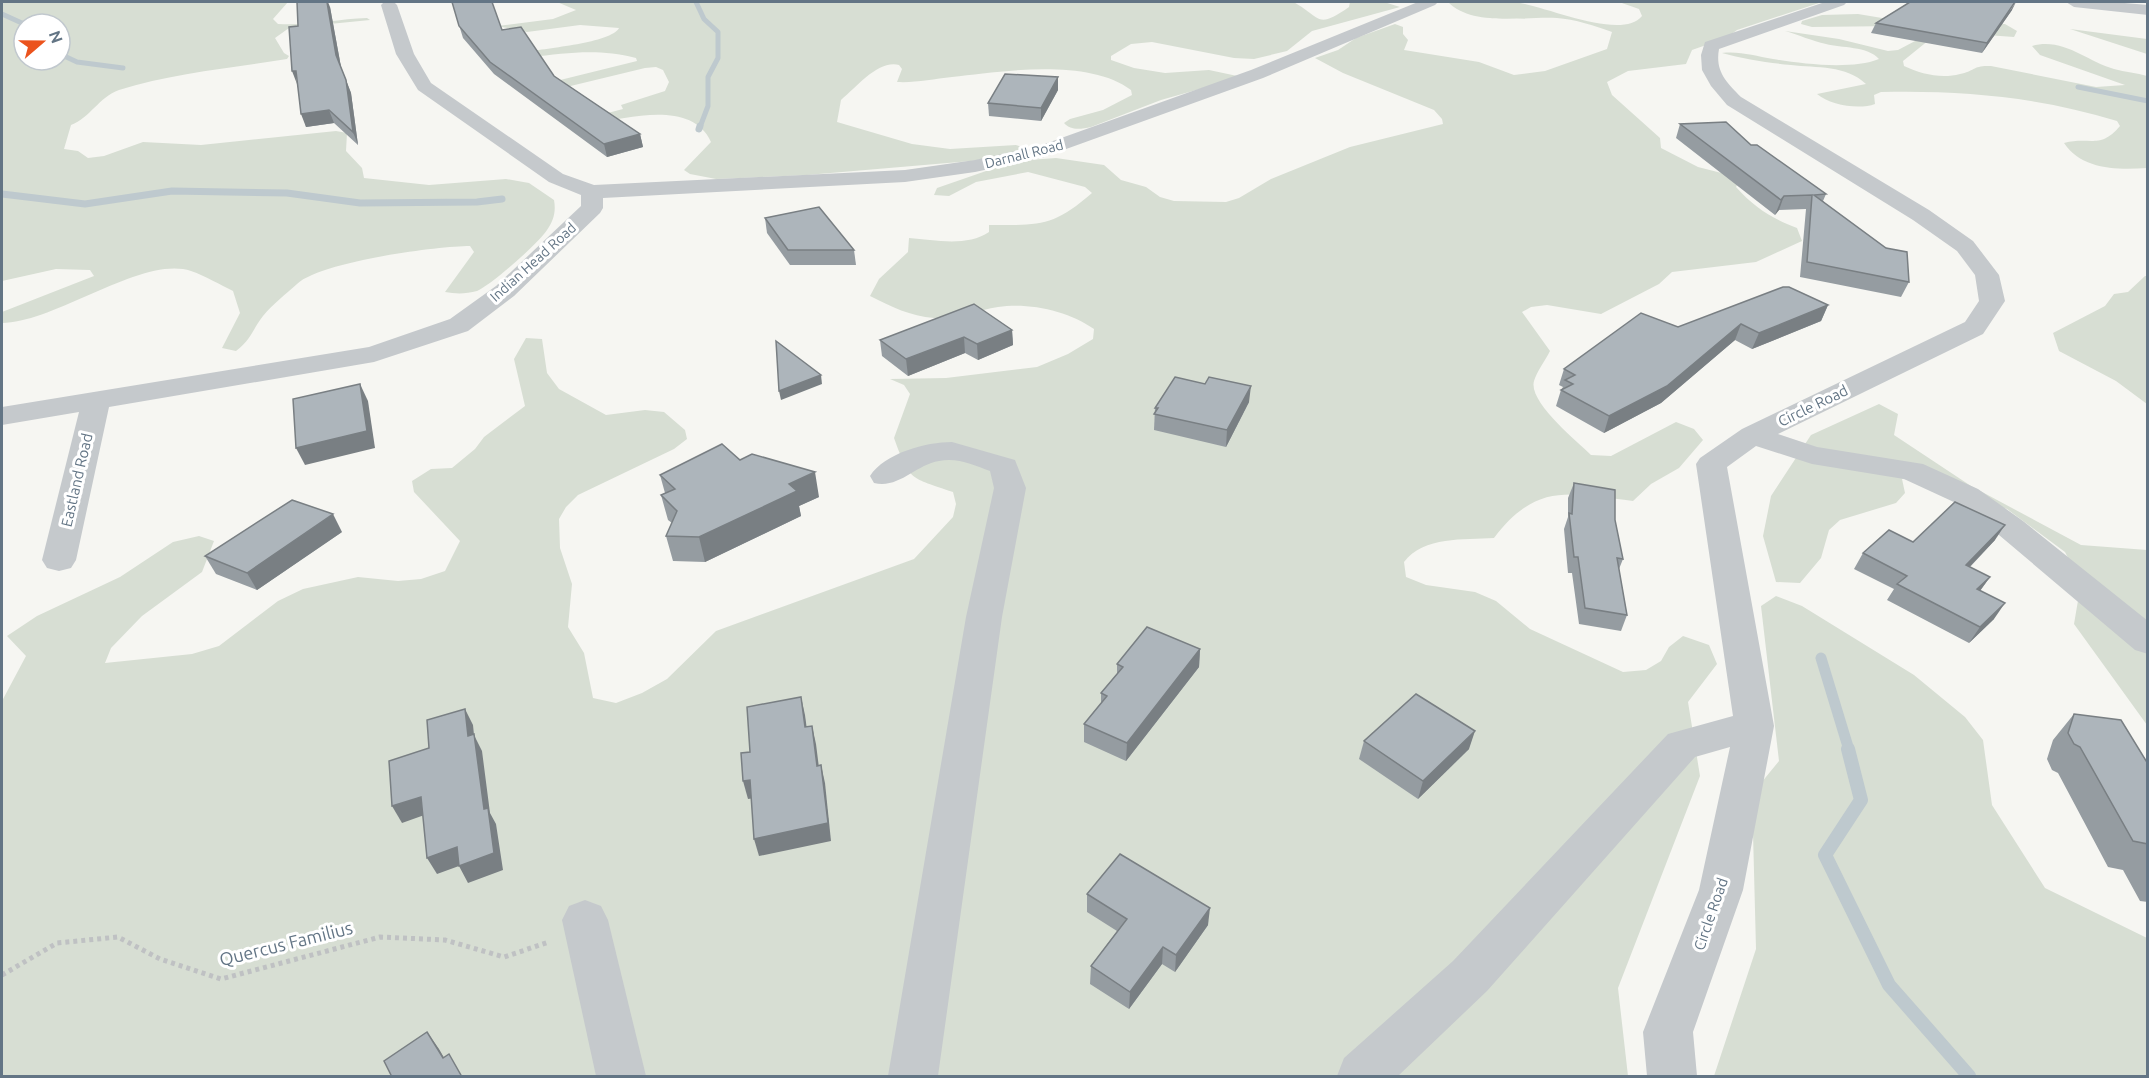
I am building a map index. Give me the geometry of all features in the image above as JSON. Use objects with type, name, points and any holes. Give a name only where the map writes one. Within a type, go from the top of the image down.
[{"type":"street","name":"Darnall Road","points":[[592,192],[905,176],[975,166],[1044,151],[1257,74],[1425,2]]},
{"type":"street","name":"Circle Road","points":[[1672,1077],[1668,1032],[1721,890],[1754,726],[1711,464],[1752,435],[1974,327],[1992,301],[1987,275],[1965,246],[1921,215],[1734,101],[1713,77],[1707,62],[1711,46],[1839,2]]},
{"type":"street","points":[[2074,2],[2148,10]]},
{"type":"street","points":[[389,5],[405,54],[424,86],[556,178],[592,192]]},
{"type":"street","name":"Indian Head Road","points":[[2,416],[374,354],[459,325],[505,291],[592,208],[592,192]]},
{"type":"street","name":"Eastland Road","points":[[59,560],[96,401]]},
{"type":"street","points":[[1752,435],[1812,454],[1911,471],[1967,496],[2011,528],[2148,641]]},
{"type":"street","points":[[885,476],[898,465],[945,451],[983,458],[1004,466],[1010,488],[984,617],[913,1077]]},
{"type":"street","points":[[1362,1077],[1470,976],[1682,745],[1754,726]]},
{"type":"street","points":[[586,925],[621,1077]]},
{"type":"path","name":"Quercus Familius","points":[[2,975],[57,943],[118,937],[160,959],[221,979],[380,937],[445,940],[504,957],[586,925]]},
{"type":"shaded area","points":[[2,2],[288,2],[273,19],[278,24],[367,18],[370,20],[289,28],[275,38],[284,53],[289,56],[287,59],[181,75],[139,84],[112,93],[84,118],[71,125],[64,149],[78,151],[88,158],[104,156],[143,142],[201,145],[336,131],[347,133],[346,151],[362,168],[364,178],[429,185],[506,179],[529,183],[554,200],[553,219],[543,236],[503,273],[477,291],[445,292],[474,252],[470,246],[406,252],[353,262],[310,276],[297,284],[275,303],[259,321],[249,338],[236,351],[222,348],[240,313],[233,291],[191,271],[171,269],[148,272],[47,313],[2,323],[2,312],[94,276],[90,270],[56,269],[2,281]]},
{"type":"shaded area","points":[[557,2],[1293,2],[1324,20],[1349,7],[1350,2],[1384,2],[1400,7],[1312,31],[1287,51],[1254,59],[1234,58],[1152,42],[1131,44],[1111,56],[1111,60],[1134,68],[1165,73],[1209,70],[1242,77],[1161,100],[1084,128],[1073,128],[1064,123],[1070,119],[1103,110],[1132,95],[1131,90],[1113,80],[1092,74],[1044,69],[897,82],[902,69],[899,65],[883,66],[868,75],[841,100],[837,122],[912,144],[950,149],[1016,145],[1025,148],[1023,153],[971,161],[807,175],[716,179],[690,174],[684,170],[711,142],[702,129],[690,121],[675,116],[659,115],[595,123],[600,115],[623,109],[621,105],[665,91],[669,82],[663,70],[656,67],[645,68],[554,90],[548,83],[637,61],[636,58],[596,52],[530,57],[527,52],[604,38],[619,28],[580,25],[527,32],[497,26],[553,19],[576,10]]},
{"type":"shaded area","points":[[1448,2],[1513,2],[1580,20],[1617,25],[1632,23],[1642,16],[1639,9],[1619,2],[1822,2],[1737,30],[1726,38],[1692,50],[1686,64],[1628,71],[1607,82],[1612,95],[1660,138],[1661,148],[1698,167],[1741,178],[1736,187],[1764,212],[1797,228],[1802,241],[1756,262],[1672,272],[1659,284],[1601,314],[1547,305],[1531,307],[1522,312],[1550,351],[1534,381],[1534,390],[1538,399],[1555,421],[1591,455],[1611,456],[1676,422],[1694,429],[1703,440],[1679,468],[1651,484],[1633,501],[1573,495],[1541,499],[1525,507],[1494,538],[1445,541],[1433,544],[1412,554],[1404,562],[1406,577],[1426,585],[1475,592],[1496,601],[1530,629],[1623,672],[1646,670],[1661,661],[1669,647],[1683,636],[1709,645],[1717,664],[1688,702],[1700,776],[1618,988],[1628,1076],[2,1076],[2,701],[26,656],[7,636],[37,616],[120,577],[173,542],[199,536],[214,541],[202,572],[142,616],[111,648],[105,663],[192,654],[219,646],[278,601],[303,589],[358,577],[398,581],[421,579],[445,571],[460,541],[414,492],[412,481],[431,469],[452,468],[475,449],[484,437],[525,406],[514,359],[526,338],[542,339],[547,373],[559,389],[606,415],[645,410],[664,412],[685,430],[687,439],[674,449],[578,495],[566,507],[559,519],[560,548],[572,584],[568,627],[584,653],[593,698],[616,703],[642,693],[667,679],[716,631],[914,559],[953,517],[956,504],[953,492],[913,476],[904,463],[894,438],[910,394],[904,385],[890,379],[946,378],[1037,367],[1068,354],[1093,339],[1094,329],[1073,317],[1048,309],[1010,306],[990,308],[950,318],[934,318],[909,313],[870,296],[879,279],[908,252],[909,238],[940,241],[971,240],[989,232],[989,225],[1045,222],[1067,212],[1092,193],[1085,187],[1028,172],[976,182],[949,196],[934,195],[937,188],[1015,161],[1056,158],[1104,165],[1121,180],[1146,187],[1160,197],[1174,201],[1226,202],[1239,198],[1271,179],[1350,147],[1443,124],[1442,119],[1434,110],[1343,73],[1315,58],[1338,50],[1356,38],[1395,24],[1403,27],[1403,34],[1408,40],[1404,50],[1479,62],[1514,75],[1545,71],[1607,49],[1612,32],[1564,19],[1485,18],[1458,10]]},
{"type":"shaded area","points":[[1858,14],[1912,23],[2005,24],[2017,31],[2014,37],[1959,33],[1929,40],[1903,61],[1904,66],[1924,73],[1938,76],[1953,75],[1981,66],[1991,66],[2096,87],[2125,85],[2040,55],[2032,46],[2043,44],[2064,47],[2114,69],[2147,76],[2147,168],[2124,169],[2101,166],[2080,159],[2072,152],[2064,143],[2100,140],[2106,138],[2120,126],[2117,121],[2088,113],[2030,101],[1941,92],[1881,92],[1874,95],[1875,104],[1861,107],[1845,105],[1829,101],[1817,94],[1866,84],[1850,73],[1831,68],[1783,64],[1722,53],[1741,53],[1812,64],[1841,65],[1879,59],[1868,52],[1821,43],[1785,31],[1839,39],[1888,51],[1898,50],[1917,40],[1896,26],[1812,27],[1801,24],[1802,21],[1822,15]]},
{"type":"shaded area","points":[[2070,29],[2147,39],[2147,54]]},
{"type":"shaded area","points":[[2145,276],[2148,276],[2147,404],[2116,381],[2059,351],[2053,333],[2105,306],[2114,294],[2128,292]]},
{"type":"shaded area","points":[[1879,404],[1898,414],[1894,435],[1971,486],[2081,545],[2147,550],[2147,725],[2074,624],[2081,583],[2065,552],[2007,509],[1925,480],[1902,479],[1905,493],[1896,503],[1840,520],[1829,530],[1821,558],[1800,583],[1776,582],[1763,536],[1771,496],[1811,435]]},
{"type":"shaded area","points":[[1776,596],[1802,606],[1914,675],[1965,717],[1983,740],[1992,805],[2045,888],[2147,938],[2147,1076],[1714,1076],[1756,949],[1752,794],[1779,761],[1761,606]]},
{"type":"building","points":[[297,2],[327,2],[336,55],[346,80],[353,132],[329,110],[301,114],[296,71],[292,71],[289,27],[298,26]]},
{"type":"building","points":[[452,2],[492,2],[502,30],[521,27],[554,76],[640,134],[604,144],[490,62],[459,26]]},
{"type":"building","points":[[1910,2],[2015,2],[1987,43],[1876,23]]},
{"type":"building","points":[[1005,74],[1058,77],[1041,108],[988,103]]},
{"type":"building","points":[[1726,122],[1751,145],[1757,145],[1826,194],[1814,195],[1886,248],[1907,252],[1909,282],[1807,262],[1812,195],[1784,196],[1781,200],[1680,124]]},
{"type":"building","points":[[819,207],[854,250],[788,250],[765,218]]},
{"type":"building","points":[[1783,287],[1789,287],[1828,305],[1759,333],[1741,324],[1667,386],[1609,416],[1561,390],[1573,384],[1565,380],[1575,375],[1564,369],[1641,313],[1678,327]]},
{"type":"building","points":[[974,304],[1012,330],[977,344],[964,337],[906,359],[880,340]]},
{"type":"building","points":[[776,341],[821,375],[779,391]]},
{"type":"building","points":[[1175,377],[1205,384],[1209,377],[1251,386],[1227,430],[1154,414],[1158,408],[1155,408]]},
{"type":"building","points":[[360,384],[367,431],[296,448],[293,399]]},
{"type":"building","points":[[722,444],[740,460],[752,454],[815,472],[789,484],[797,491],[699,537],[666,536],[677,511],[661,495],[675,489],[660,475]]},
{"type":"building","points":[[1574,483],[1615,490],[1615,520],[1623,559],[1617,558],[1627,615],[1585,608],[1578,557],[1574,557],[1569,513],[1572,514]]},
{"type":"building","points":[[292,500],[333,514],[247,573],[205,556]]},
{"type":"building","points":[[1955,502],[2005,525],[1966,565],[1990,577],[1977,589],[2005,603],[1980,627],[1897,584],[1907,576],[1863,553],[1889,530],[1913,542]]},
{"type":"building","points":[[1147,627],[1200,649],[1127,743],[1084,724],[1107,696],[1101,693],[1123,667],[1117,664]]},
{"type":"building","points":[[1416,694],[1475,731],[1423,781],[1364,741]]},
{"type":"building","points":[[801,697],[805,727],[812,726],[817,766],[821,765],[828,823],[754,839],[750,780],[743,781],[741,753],[750,752],[747,707]]},
{"type":"building","points":[[465,709],[468,736],[474,734],[484,809],[488,808],[494,853],[459,866],[457,847],[427,858],[421,797],[392,806],[389,761],[429,748],[427,720]]},
{"type":"building","points":[[2074,714],[2121,720],[2148,764],[2148,844],[2133,841],[2080,747],[2074,744],[2068,733]]},
{"type":"building","points":[[1120,854],[1210,908],[1176,955],[1163,947],[1130,992],[1091,966],[1127,919],[1087,894]]},
{"type":"building","points":[[427,1032],[443,1058],[449,1054],[462,1077],[392,1077],[384,1061]]},
{"type":"waterway","points":[[696,2],[704,19],[718,32],[718,58],[708,77],[708,106],[700,127]]},
{"type":"waterway","points":[[2,14],[12,19]]},
{"type":"waterway","points":[[72,60],[123,68]]},
{"type":"waterway","points":[[2078,87],[2148,101]]},
{"type":"waterway","points":[[2,194],[85,204],[172,191],[287,193],[360,203],[477,202],[502,199]]},
{"type":"waterway","points":[[1821,658],[1849,750]]},
{"type":"waterway","points":[[1848,749],[1861,800],[1825,855],[1889,985],[1969,1076]]}]
